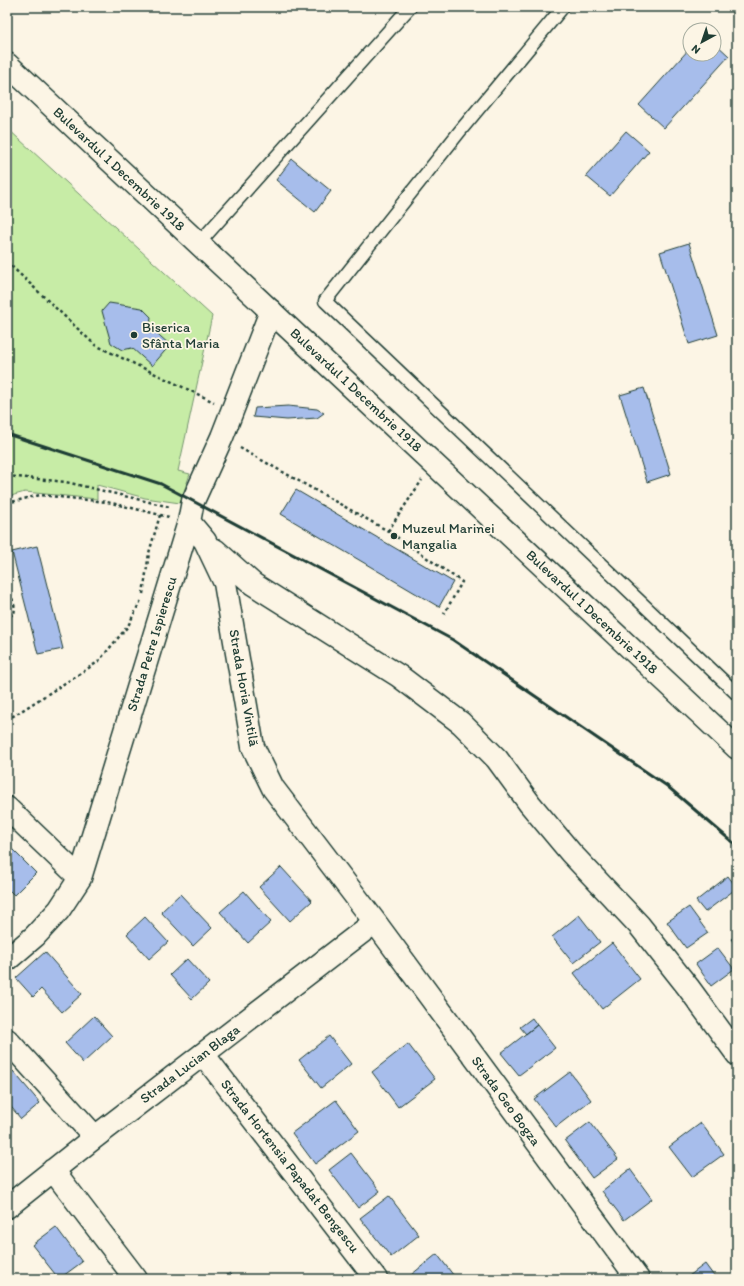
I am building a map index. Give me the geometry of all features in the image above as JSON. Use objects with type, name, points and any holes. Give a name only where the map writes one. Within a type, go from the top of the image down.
[{"type":"main road","name":"Bulevardul 1 Decembrie 1918","points":[[7,64],[737,748]]},
{"type":"main road","name":"Strada Petre Ispierescu","points":[[7,960],[35,936],[59,910],[80,878],[189,522],[193,501],[222,437],[271,311]]},
{"type":"main road","name":"Strada Horia Vintilă","points":[[189,522],[205,541],[225,583],[253,747],[273,788],[375,922]]},
{"type":"main road","points":[[205,541],[253,584],[399,676],[461,723],[497,759],[571,853],[639,926],[688,988],[737,1054]]},
{"type":"main road","points":[[7,808],[80,878]]},
{"type":"main road","name":"Strada Lucian Blaga","points":[[7,1207],[95,1137],[375,922]]},
{"type":"main road","name":"Strada Geo Bogza","points":[[375,922],[638,1279]]},
{"type":"main road","points":[[7,1040],[95,1137]]},
{"type":"main road","name":"Strada Hortensia Papadat Bengescu","points":[[203,1054],[376,1279]]},
{"type":"main road","points":[[53,1170],[136,1279]]},
{"type":"lane","points":[[199,243],[410,7]]},
{"type":"lane","points":[[563,7],[455,138],[325,301],[737,694]]},
{"type":"path","points":[[7,262],[95,345],[232,411]]},
{"type":"path","points":[[222,437],[388,531],[462,582],[444,614]]},
{"type":"path","points":[[388,531],[434,463]]},
{"type":"path","points":[[7,476],[66,482],[172,507],[189,522]]},
{"type":"path","points":[[7,503],[40,495],[107,502],[189,522]]},
{"type":"path","points":[[7,720],[98,662],[128,626],[143,597],[149,553],[160,515]]},
{"type":"path","points":[[7,581],[15,608],[14,614],[7,617]]},
{"type":"green space","points":[[7,128],[212,316],[178,471],[190,474],[180,503],[145,498],[97,485],[97,499],[25,492],[7,497]]},
{"type":"building","points":[[722,49],[729,56],[664,128],[639,105],[682,57],[682,62],[722,62]]},
{"type":"building","points":[[626,131],[649,151],[610,196],[586,176]]},
{"type":"building","points":[[292,159],[331,191],[315,212],[276,180]]},
{"type":"building","points":[[689,243],[718,335],[689,344],[660,252]]},
{"type":"building","name":"Biserica Sfânta Maria","points":[[109,303],[142,308],[151,317],[150,327],[170,345],[152,366],[132,348],[122,350],[111,343],[102,311]]},
{"type":"building","points":[[644,388],[671,474],[647,482],[620,395]]},
{"type":"building","points":[[288,406],[317,409],[324,413],[317,418],[287,420],[253,417],[255,408]]},
{"type":"building","points":[[296,490],[453,582],[439,607],[281,514]]},
{"type":"building","points":[[37,546],[63,649],[38,654],[12,552]]},
{"type":"building","points":[[11,848],[36,873],[14,895],[7,888],[7,852]]},
{"type":"building","points":[[281,867],[312,901],[290,921],[259,887]]},
{"type":"building","points":[[728,876],[737,888],[705,912],[696,901]]},
{"type":"building","points":[[244,891],[271,922],[248,943],[220,912]]},
{"type":"building","points":[[180,894],[212,928],[193,946],[161,912]]},
{"type":"building","points":[[689,907],[708,933],[686,948],[667,922]]},
{"type":"building","points":[[579,915],[600,942],[573,963],[552,937]]},
{"type":"building","points":[[145,917],[168,942],[149,959],[127,934]]},
{"type":"building","points":[[737,935],[737,947],[731,939]]},
{"type":"building","points":[[612,943],[640,979],[602,1009],[574,973]]},
{"type":"building","points":[[718,948],[734,969],[711,986],[696,964]]},
{"type":"building","points":[[45,952],[82,994],[62,1012],[41,989],[33,997],[16,978]]},
{"type":"building","points":[[187,959],[209,983],[192,999],[170,975]]},
{"type":"building","points":[[94,1016],[112,1036],[83,1063],[65,1043]]},
{"type":"building","points":[[532,1018],[537,1025],[526,1034],[520,1027]]},
{"type":"building","points":[[537,1025],[555,1048],[519,1075],[501,1053]]},
{"type":"building","points":[[329,1036],[351,1064],[321,1088],[299,1060]]},
{"type":"building","points":[[408,1044],[435,1079],[398,1107],[372,1072]]},
{"type":"building","points":[[13,1071],[40,1103],[21,1119],[7,1102],[7,1077]]},
{"type":"building","points":[[570,1072],[591,1100],[556,1127],[534,1099]]},
{"type":"building","points":[[336,1100],[359,1131],[315,1164],[292,1133]]},
{"type":"building","points":[[590,1122],[618,1159],[592,1178],[565,1141]]},
{"type":"building","points":[[701,1123],[724,1154],[692,1177],[669,1147]]},
{"type":"building","points":[[351,1153],[380,1191],[358,1208],[329,1170]]},
{"type":"building","points":[[630,1169],[652,1199],[624,1220],[602,1191]]},
{"type":"building","points":[[389,1196],[419,1235],[391,1257],[360,1218]]},
{"type":"building","points":[[56,1227],[82,1262],[59,1279],[32,1245]]},
{"type":"building","points":[[437,1254],[454,1276],[450,1279],[406,1279]]},
{"type":"building","points":[[705,1264],[716,1279],[685,1279]]},
{"type":"building","points":[[230,1273],[235,1279],[222,1279]]},
{"type":"railway","points":[[7,434],[161,484],[453,640],[667,786],[737,846]]},
{"type":"place","name":"Biserica Sfânta Maria","points":[[134,335]]},
{"type":"place","name":"Muzeul Marinei Mangalia","points":[[394,536]]}]
